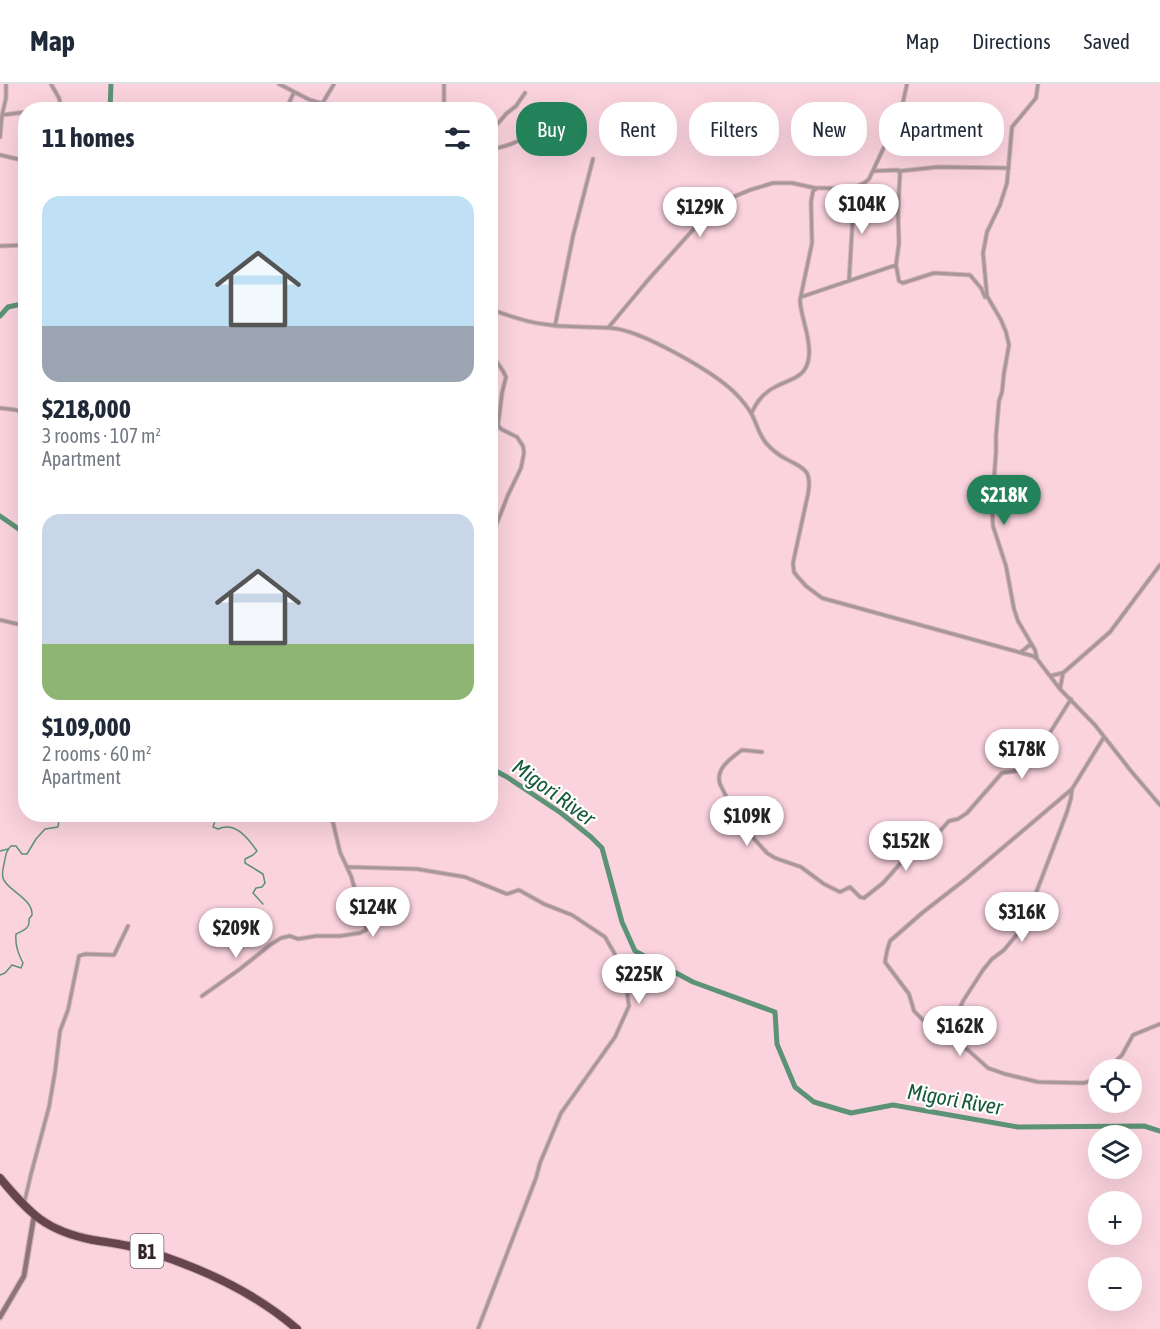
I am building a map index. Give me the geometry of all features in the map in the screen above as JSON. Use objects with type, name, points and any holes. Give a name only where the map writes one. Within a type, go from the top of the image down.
[{"type":"highway","name":"B1","points":[[0,1178],[34,1216],[49,1225],[92,1240],[137,1248],[226,1281],[257,1298],[297,1329]]},
{"type":"street","points":[[0,137],[6,84]]},
{"type":"street","points":[[51,84],[60,102]]},
{"type":"street","points":[[279,84],[317,102]]},
{"type":"street","points":[[323,102],[334,84]]},
{"type":"street","points":[[444,84],[444,102]]},
{"type":"street","points":[[608,328],[716,204],[773,183],[792,183],[815,188],[857,187],[866,182],[901,111],[907,84]]},
{"type":"street","points":[[990,303],[986,293],[983,254],[987,232],[1004,193],[1009,168],[1012,127],[1036,98],[1038,84]]},
{"type":"street","points":[[290,102],[294,92]]},
{"type":"street","points":[[498,124],[516,106],[525,93]]},
{"type":"street","points":[[2,115],[18,113]]},
{"type":"street","points":[[498,147],[516,142]]},
{"type":"street","points":[[0,155],[18,158]]},
{"type":"street","points":[[555,326],[573,236],[593,159]]},
{"type":"street","points":[[873,171],[938,167],[1009,168]]},
{"type":"street","points":[[899,171],[901,176],[899,243],[896,265],[900,280],[903,284],[934,273],[970,275],[981,288],[1006,332],[1009,345],[1003,390],[999,401],[992,518],[1006,566],[1011,601],[1018,621],[1035,650],[1037,659]]},
{"type":"street","points":[[849,282],[857,187]]},
{"type":"street","points":[[751,413],[756,403],[774,387],[802,373],[809,360],[801,297],[812,243],[812,202],[815,188]]},
{"type":"street","points":[[0,246],[18,245]]},
{"type":"street","points":[[801,297],[896,265]]},
{"type":"street","points":[[498,312],[555,326],[608,328],[632,333],[717,378],[747,406],[764,441],[782,456],[802,467],[808,476],[810,486],[793,567],[797,576],[822,598],[1021,652],[1037,659],[1160,805]]},
{"type":"street","points":[[498,364],[506,377],[498,425],[517,437],[524,453],[523,462],[498,521]]},
{"type":"street","points":[[747,406],[756,403]]},
{"type":"street","points":[[0,408],[18,411]]},
{"type":"street","points":[[1050,676],[1063,673],[1110,632],[1160,565]]},
{"type":"street","points":[[0,620],[18,624]]},
{"type":"street","points":[[1021,652],[1031,643]]},
{"type":"street","points":[[1060,688],[1063,673]]},
{"type":"street","points":[[762,752],[742,750],[719,773],[718,779],[735,814],[773,858],[801,867],[824,884],[840,892],[849,887],[863,898],[882,883],[915,847],[920,843],[931,841],[949,820],[958,819],[967,813],[1002,773],[1016,771],[1021,767],[1046,739],[1071,699]]},
{"type":"street","points":[[1088,1082],[1043,1083],[1005,1074],[985,1066],[968,1050],[930,1027],[914,1011],[909,994],[886,963],[886,956],[890,941],[1072,789],[1104,736]]},
{"type":"street","points":[[942,1035],[983,970],[1004,950],[1028,920],[1031,906],[1067,812],[1072,789]]},
{"type":"street","points":[[202,996],[281,938],[340,936],[365,931],[366,927],[348,867],[340,852],[334,822]]},
{"type":"street","points":[[348,867],[417,869],[465,877],[507,894],[519,890],[544,904],[572,915],[605,938],[624,970],[629,1006],[615,1037],[561,1113],[478,1329]]},
{"type":"street","points":[[24,1206],[49,1107],[60,1031],[68,1010],[79,956],[85,954],[114,955],[128,926]]},
{"type":"street","points":[[1117,1059],[1133,1035],[1160,1024]]},
{"type":"street","points":[[0,1317],[24,1276],[34,1216]]},
{"type":"waterway","name":"Migori River","points":[[110,102],[111,84]]},
{"type":"waterway","name":"Migori River","points":[[0,316],[8,307],[18,305]]},
{"type":"waterway","name":"Migori River","points":[[0,516],[18,528]]},
{"type":"waterway","name":"Migori River","points":[[498,772],[561,813],[602,848],[622,922],[635,951],[693,982],[775,1012],[777,1044],[795,1087],[814,1102],[851,1113],[893,1105],[1018,1127],[1144,1126],[1160,1131]]},
{"type":"waterway","points":[[0,975],[12,965],[21,968],[23,963],[17,949],[16,934],[27,927],[32,915],[28,904],[3,878],[7,852],[11,846],[16,846],[22,854],[27,854],[45,829],[58,827],[59,822]]},
{"type":"waterway","points":[[215,822],[213,827],[218,829],[230,827],[240,832],[257,851],[245,859],[245,863],[263,874],[265,883],[262,887],[256,888],[253,893],[263,904]]},
{"type":"waterway","points":[[0,851],[8,849]]}]
